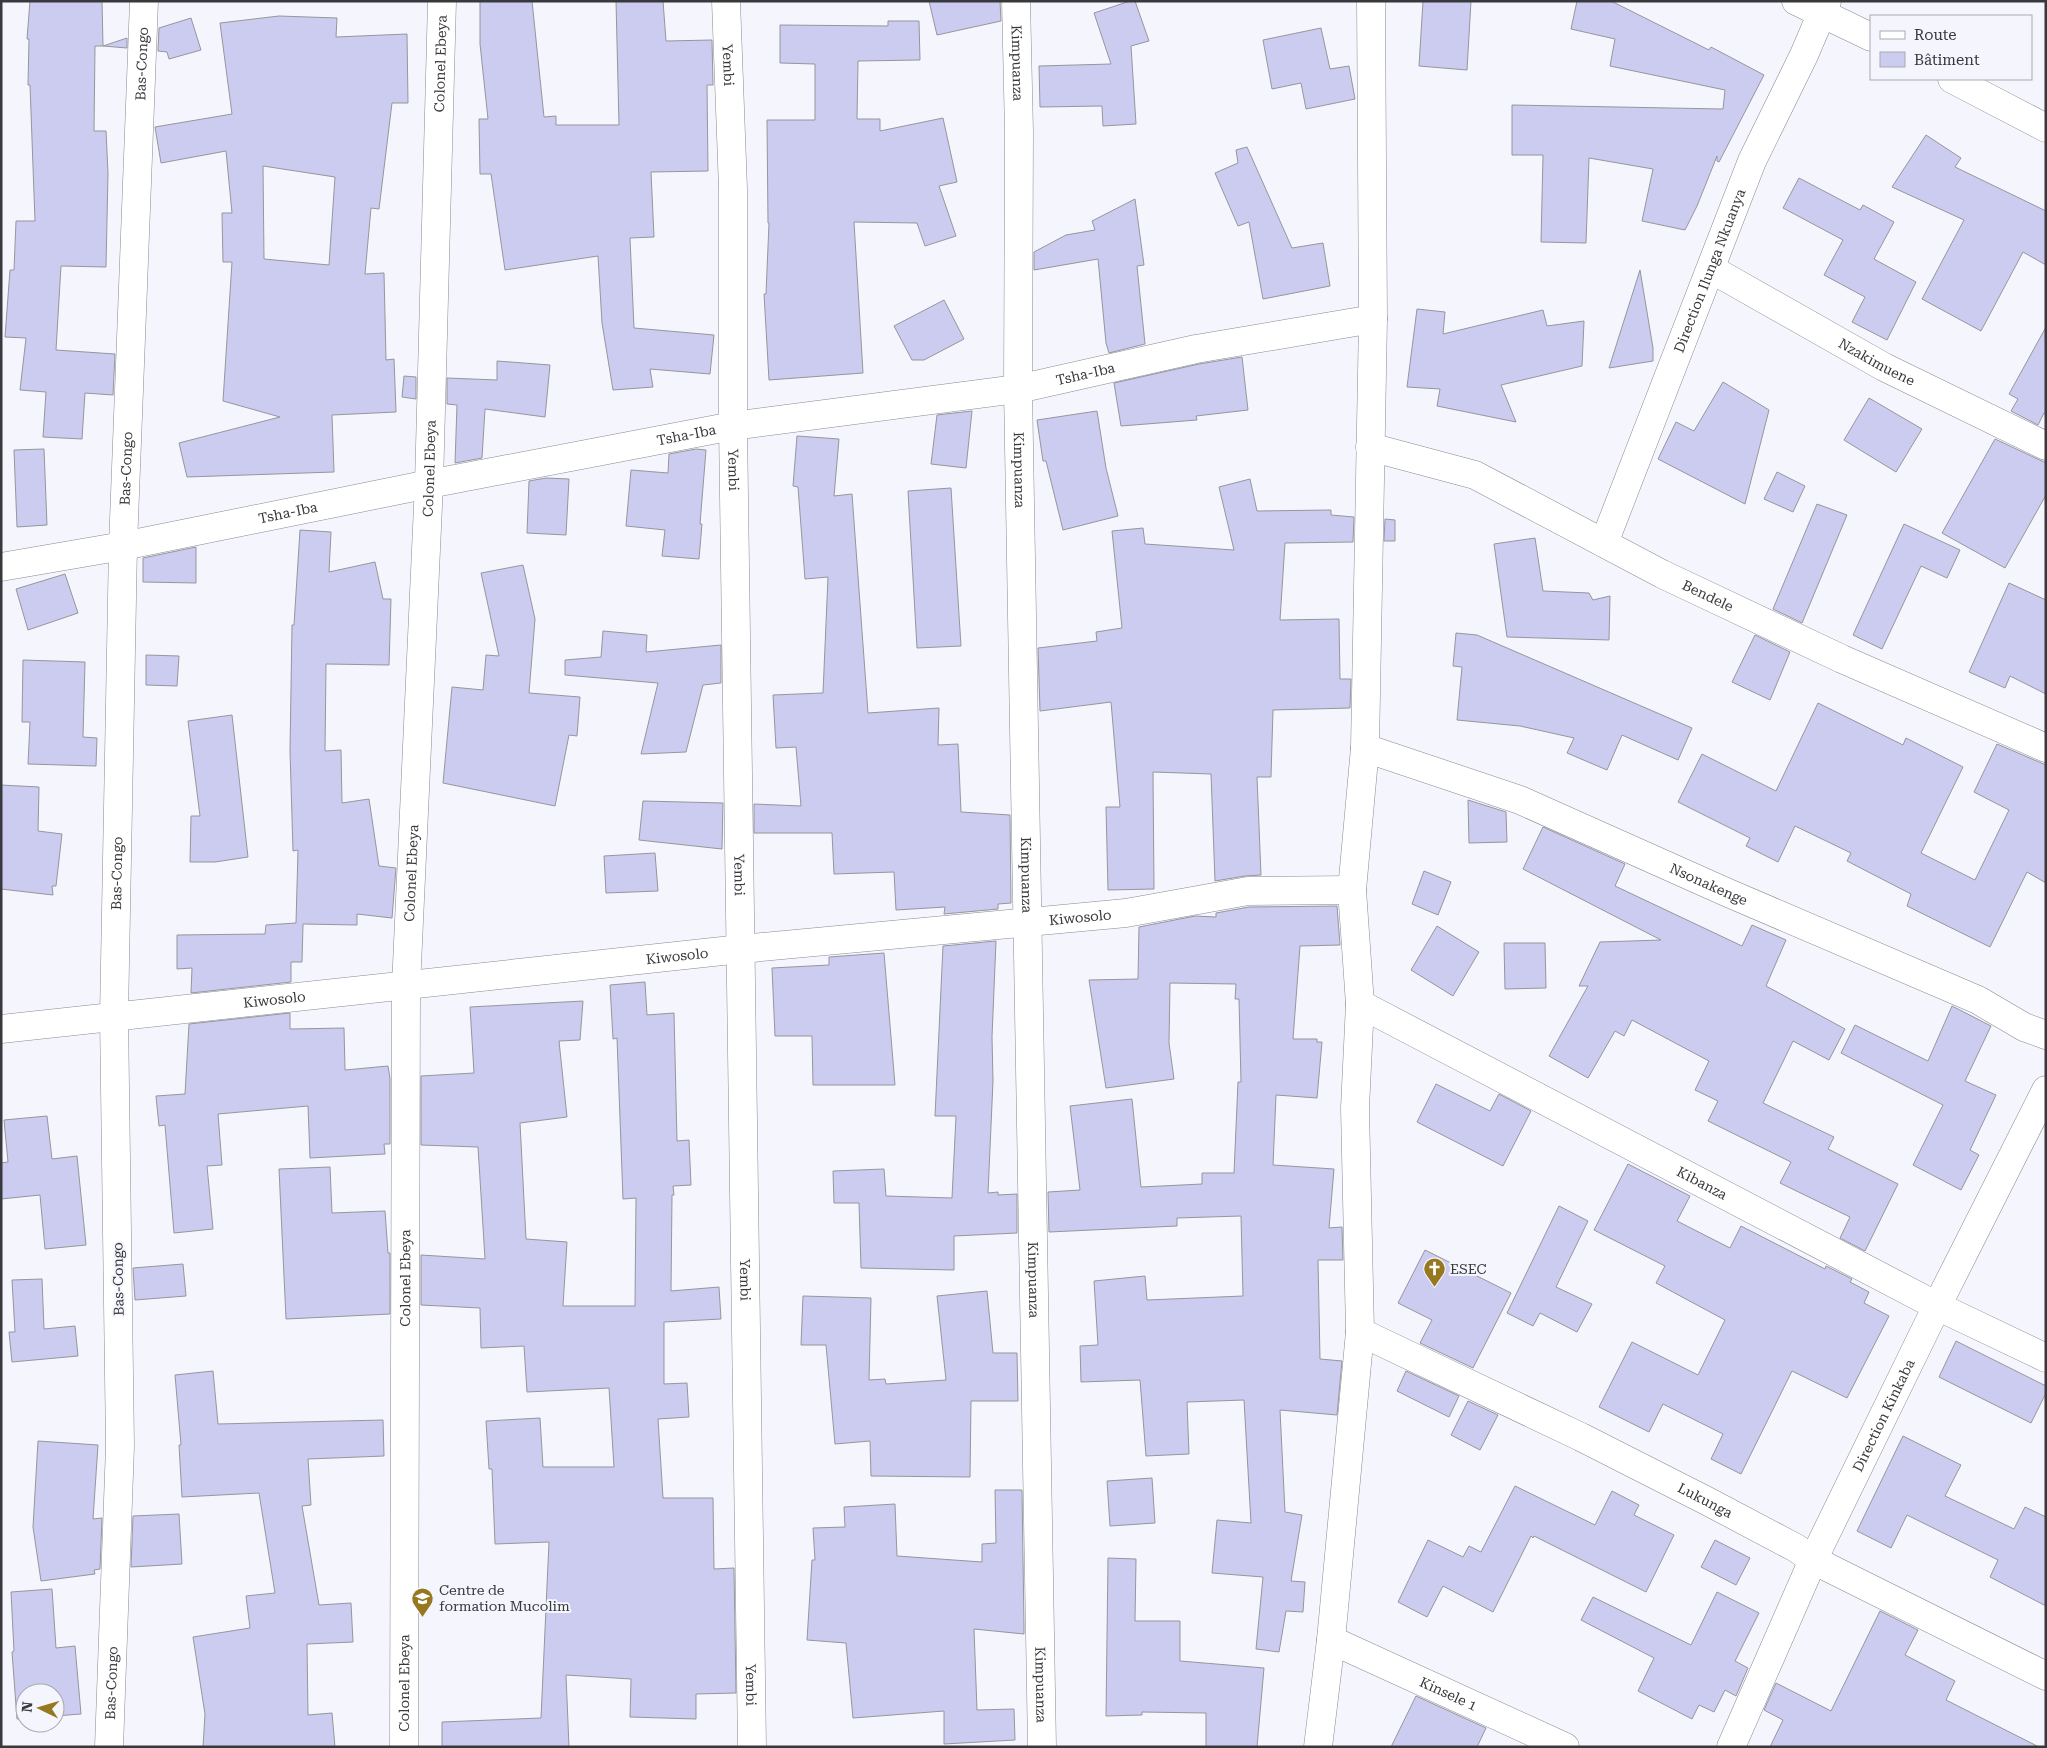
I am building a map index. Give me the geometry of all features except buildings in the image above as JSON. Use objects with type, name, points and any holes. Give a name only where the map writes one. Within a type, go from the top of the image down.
[{"type":"street","name":"Bas-Congo","points":[[109,1747],[120,1446],[114,1016],[123,546],[144,1]]},
{"type":"street","name":"Colonel Ebeya","points":[[404,1747],[406,987],[429,484],[442,1]]},
{"type":"street","name":"Yembi","points":[[726,1],[733,189],[733,426],[752,1747]]},
{"type":"street","name":"Kimpuanza","points":[[1016,1],[1018,389],[1042,1747]]},
{"type":"street","points":[[1318,1747],[1331,1640],[1360,1332],[1355,1108],[1360,1004],[1352,890],[1365,748],[1373,319],[1370,1]]},
{"type":"street","points":[[1796,1],[1824,7],[1870,36]]},
{"type":"street","name":"Direction Ilunga Nkuanya","points":[[1604,543],[1752,161],[1804,55],[1824,7]]},
{"type":"street","points":[[1954,80],[2046,128]]},
{"type":"street","name":"Nzakimuene","points":[[1711,269],[1884,367],[2046,446]]},
{"type":"street","name":"Tsha-Iba","points":[[1,567],[123,546],[429,484],[733,426],[1018,389],[1196,349],[1373,319]]},
{"type":"street","name":"Bendele","points":[[1370,447],[1475,475],[1662,574],[1842,659],[2046,748]]},
{"type":"street","name":"Nsonakenge","points":[[1365,748],[1520,800],[1726,892],[1970,997],[2024,1027],[2046,1035]]},
{"type":"street","name":"Kiwosolo","points":[[1,1030],[114,1016],[406,987],[741,949],[1126,913],[1248,890],[1352,890]]},
{"type":"street","name":"Kibanza","points":[[1360,1004],[1937,1306],[2046,1358]]},
{"type":"street","name":"Direction Kinkaba","points":[[1731,1747],[1813,1560],[1937,1306],[2046,1090]]},
{"type":"street","name":"Lukunga","points":[[1360,1332],[1581,1437],[1796,1548],[1813,1560],[2046,1676]]},
{"type":"street","name":"Kinsele 1","points":[[1331,1640],[1565,1747]]},
{"type":"place","name":"ESEC","points":[[1434,1288]]},
{"type":"place","name":"Centre de formation Mucolim","points":[[423,1617]]}]
